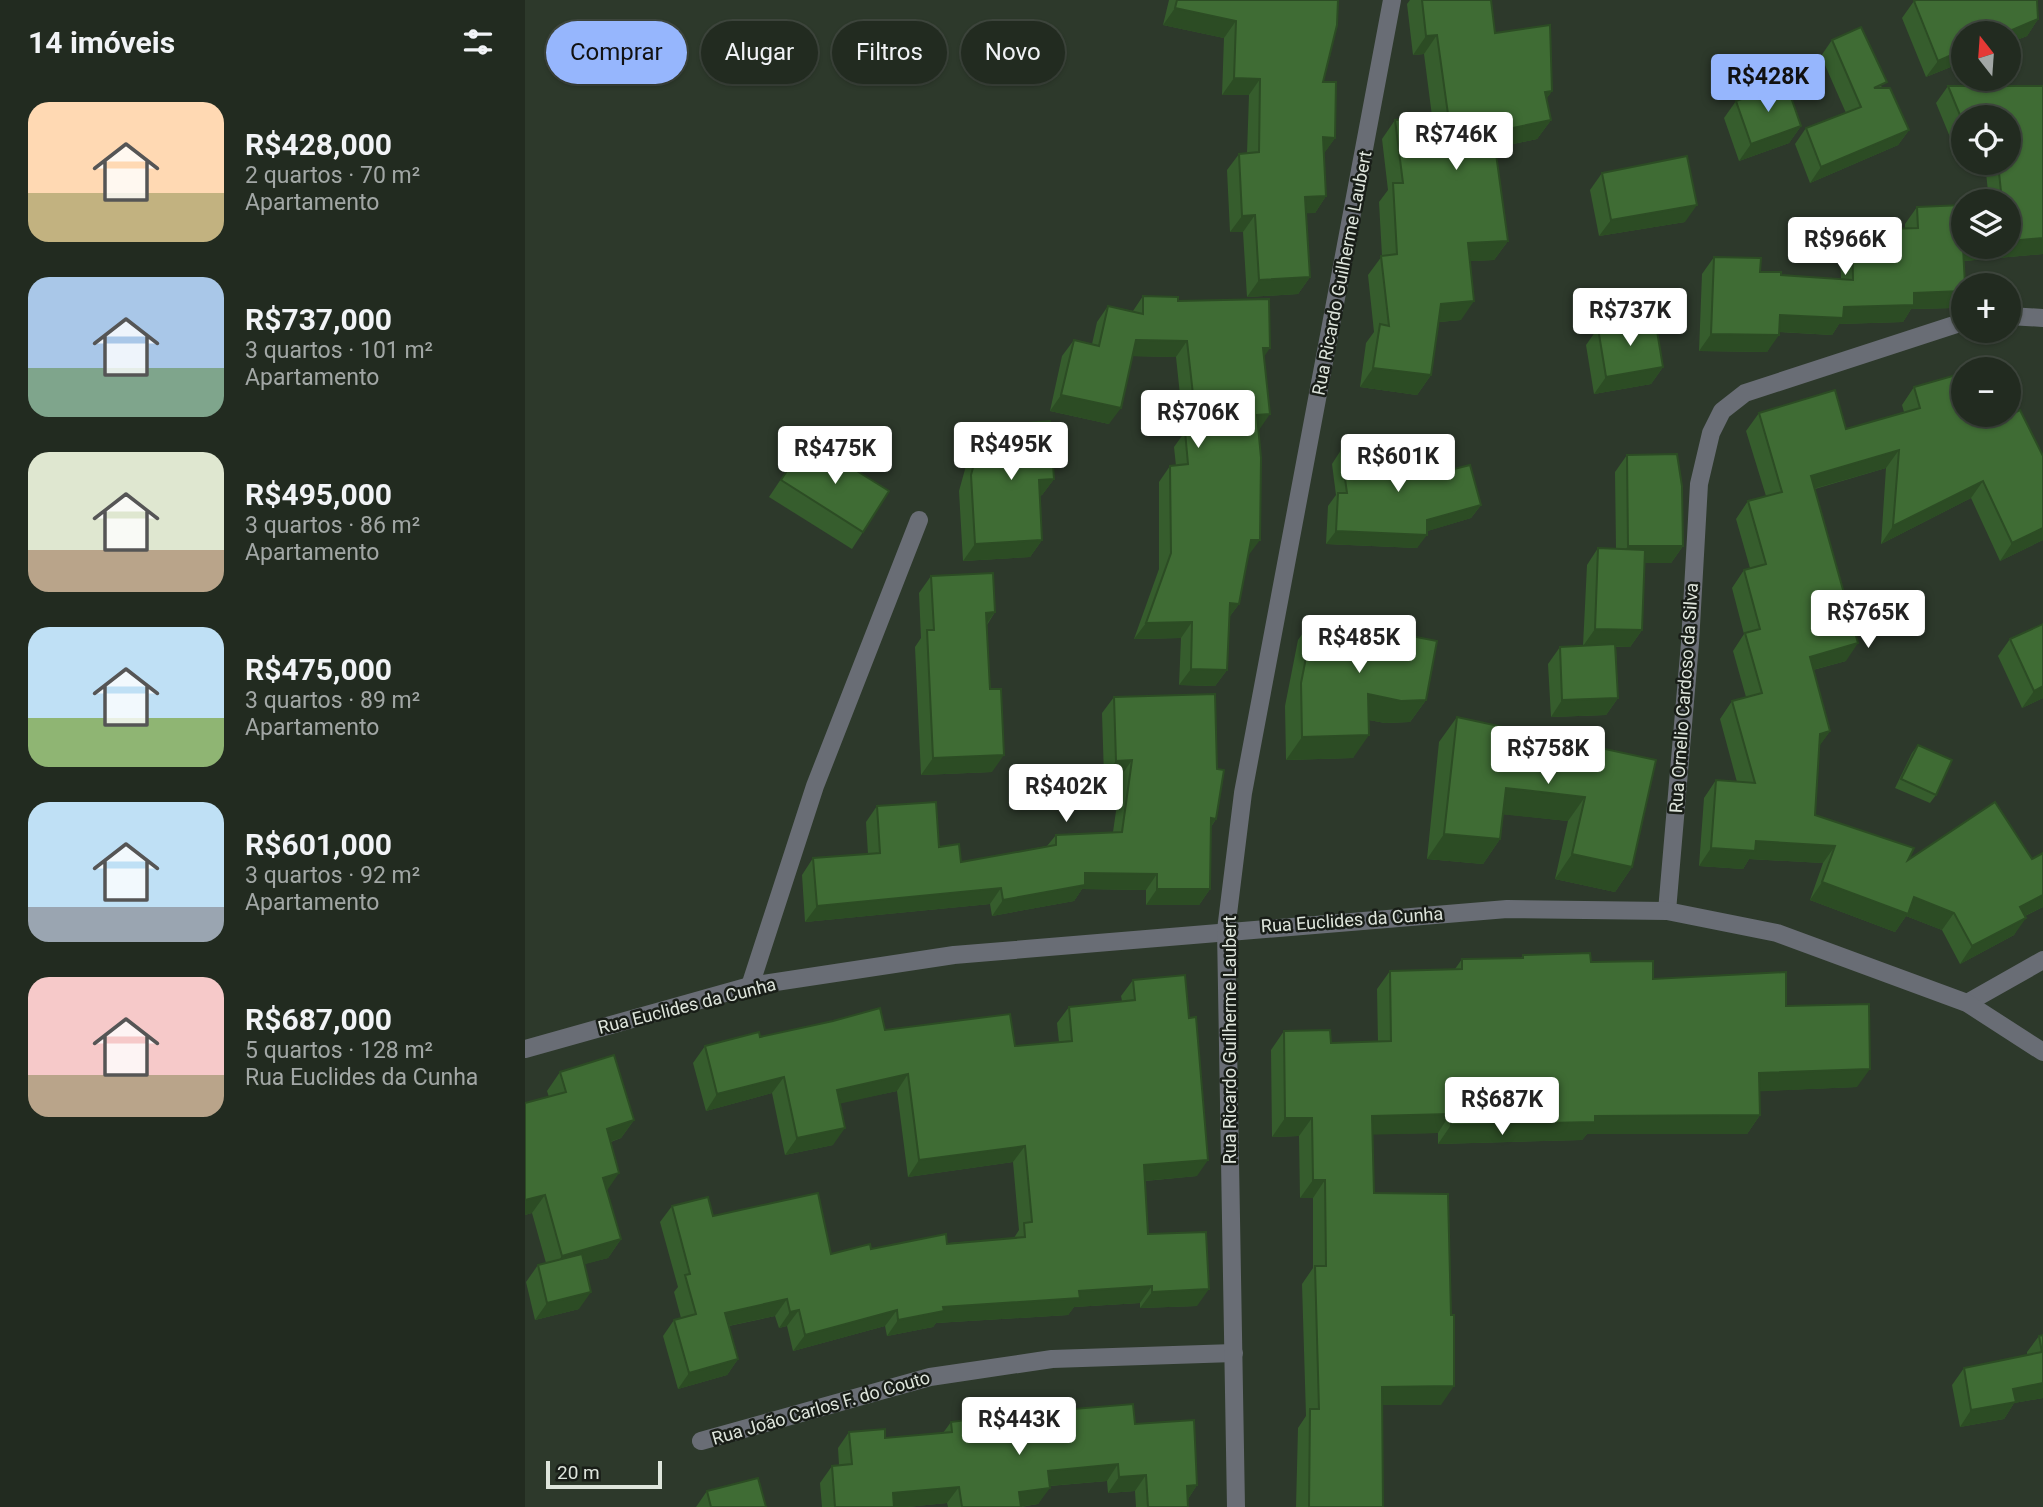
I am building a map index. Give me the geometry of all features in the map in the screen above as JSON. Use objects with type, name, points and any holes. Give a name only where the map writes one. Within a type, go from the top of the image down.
[{"type":"street","name":"Rua Ricardo Guilherme Laubert","points":[[1236,1507],[1226,930],[1243,793],[1392,0]]},
{"type":"street","points":[[2021,317],[2043,318]]},
{"type":"street","name":"Rua Ornelio Cardoso da Silva","points":[[1667,911],[1690,643],[1699,484],[1711,433],[1722,411],[1745,393],[1951,326]]},
{"type":"street","points":[[750,986],[815,786],[919,520]]},
{"type":"street","name":"Rua Euclides da Cunha","points":[[525,1049],[750,986],[954,955],[1226,930],[1507,909],[1667,911],[1777,933],[1967,1003],[2043,1052]]},
{"type":"street","points":[[1967,1003],[2043,960]]},
{"type":"street","name":"Rua João Carlos F. do Couto","points":[[701,1441],[930,1377],[1052,1359],[1234,1353]]},
{"type":"building","points":[[1177,0],[1338,0],[1337,25],[1323,82],[1336,82],[1335,138],[1323,137],[1326,196],[1305,197],[1310,277],[1259,280],[1255,215],[1242,216],[1239,154],[1259,152],[1260,79],[1234,78],[1236,21],[1175,8]]},
{"type":"building","points":[[1422,0],[1491,0],[1495,33],[1550,25],[1552,91],[1545,92],[1551,120],[1493,132],[1508,241],[1468,243],[1474,301],[1441,304],[1431,375],[1373,368],[1380,324],[1389,326],[1381,256],[1397,254],[1393,183],[1403,183],[1395,120],[1448,114],[1437,35],[1426,36]]},
{"type":"building","points":[[2037,0],[2038,19],[2021,26],[2021,21],[1951,21],[1951,55],[1938,61],[1914,1]]},
{"type":"building","points":[[1861,27],[1887,82],[1874,88],[1890,88],[1909,130],[1821,167],[1806,128],[1861,107],[1832,40]]},
{"type":"building","points":[[1786,83],[1801,126],[1751,144],[1736,101]]},
{"type":"building","points":[[1948,86],[1951,86],[1951,91],[2021,91],[2021,86],[2043,86],[2043,238],[2021,240],[2021,189],[2001,189],[1999,175],[2021,175],[2021,105],[1956,105]]},
{"type":"building","points":[[1687,156],[1697,205],[1611,220],[1602,173]]},
{"type":"building","points":[[1951,206],[1951,259],[1964,259],[1964,273],[1951,273],[1951,291],[1914,293],[1914,305],[1844,307],[1843,318],[1780,315],[1779,335],[1711,334],[1714,257],[1761,258],[1760,272],[1853,280],[1852,230],[1918,228],[1917,207]]},
{"type":"building","points":[[1143,296],[1178,297],[1178,301],[1269,299],[1270,348],[1263,348],[1270,414],[1257,415],[1261,458],[1260,540],[1251,540],[1239,604],[1230,603],[1227,670],[1191,669],[1192,622],[1146,623],[1171,553],[1170,466],[1188,464],[1185,431],[1197,430],[1187,341],[1136,340],[1121,408],[1061,395],[1074,340],[1099,346],[1108,306],[1143,314]]},
{"type":"building","points":[[1655,319],[1663,367],[1606,377],[1598,328]]},
{"type":"building","points":[[1951,376],[1951,427],[2021,427],[2021,412],[2043,456],[2043,528],[2012,543],[1983,481],[1893,526],[1899,450],[1811,476],[1858,643],[1810,657],[1830,731],[1820,734],[1815,815],[1914,848],[1908,860],[1995,802],[2032,859],[2043,853],[2043,895],[2020,907],[2026,918],[1972,946],[1954,913],[1914,897],[1908,914],[1822,882],[1835,846],[1756,841],[1755,851],[1711,848],[1716,780],[1755,783],[1732,701],[1762,693],[1745,633],[1760,629],[1744,570],[1766,564],[1748,501],[1782,492],[1759,413],[1835,390],[1846,429],[1920,408],[1914,387]]},
{"type":"building","points":[[1050,421],[1054,479],[1039,480],[1042,540],[975,544],[971,475],[984,427]]},
{"type":"building","points":[[807,440],[889,491],[863,532],[781,480]]},
{"type":"building","points":[[1386,444],[1390,469],[1446,471],[1470,465],[1481,505],[1427,520],[1427,535],[1336,531],[1338,493],[1347,493],[1341,450]]},
{"type":"building","points":[[1677,454],[1682,486],[1683,546],[1628,546],[1627,455]]},
{"type":"building","points":[[1598,548],[1645,550],[1642,630],[1595,629]]},
{"type":"building","points":[[993,573],[995,612],[986,613],[990,689],[1001,689],[1004,755],[933,758],[927,630],[934,630],[931,576]]},
{"type":"building","points":[[1314,617],[1437,641],[1426,700],[1401,701],[1368,694],[1369,735],[1302,737],[1301,683]]},
{"type":"building","points":[[2043,624],[2043,686],[2034,691],[2010,639]]},
{"type":"building","points":[[1615,644],[1618,698],[1562,700],[1560,647]]},
{"type":"building","points":[[1215,694],[1217,769],[1224,770],[1216,819],[1211,818],[1210,889],[1157,889],[1157,874],[1085,873],[1085,885],[1003,900],[1001,888],[817,906],[813,858],[880,853],[877,806],[936,802],[939,847],[959,844],[961,862],[1056,845],[1056,835],[1122,832],[1132,760],[1116,761],[1114,697]]},
{"type":"building","points":[[1457,717],[1656,760],[1632,867],[1572,854],[1585,797],[1506,788],[1500,839],[1444,834]]},
{"type":"building","points":[[1918,745],[1952,760],[1936,795],[1901,779]]},
{"type":"building","points":[[1590,953],[1591,962],[1653,961],[1653,979],[1786,972],[1786,1006],[1869,1004],[1870,1069],[1759,1073],[1760,1115],[1595,1116],[1595,1122],[1451,1125],[1450,1114],[1372,1116],[1374,1193],[1448,1194],[1451,1315],[1454,1315],[1454,1386],[1382,1387],[1383,1507],[1309,1507],[1310,1409],[1319,1409],[1315,1266],[1326,1266],[1325,1180],[1313,1180],[1312,1118],[1285,1118],[1284,1031],[1330,1030],[1331,1043],[1391,1041],[1390,971],[1462,969],[1462,959]]},
{"type":"building","points":[[1185,975],[1189,1018],[1196,1017],[1208,1160],[1144,1165],[1148,1234],[1206,1232],[1209,1289],[1152,1292],[1152,1286],[1079,1291],[1080,1298],[943,1307],[944,1311],[898,1320],[897,1310],[805,1335],[799,1310],[790,1312],[787,1299],[725,1313],[738,1359],[689,1373],[674,1320],[696,1314],[685,1275],[690,1274],[672,1206],[708,1197],[713,1216],[818,1193],[831,1254],[870,1244],[871,1249],[946,1234],[947,1244],[1025,1237],[1024,1223],[1032,1222],[1025,1146],[919,1160],[908,1074],[837,1090],[845,1128],[797,1138],[784,1077],[717,1094],[705,1046],[759,1032],[760,1037],[880,1008],[885,1030],[1010,1014],[1015,1046],[1072,1041],[1069,1007],[1135,1000],[1133,980]]},
{"type":"building","points":[[614,1055],[634,1120],[607,1129],[619,1173],[603,1178],[621,1239],[562,1256],[545,1195],[525,1200],[525,1103],[566,1092],[560,1072]]},
{"type":"building","points":[[582,1254],[591,1292],[547,1303],[538,1265]]},
{"type":"building","points":[[2043,1335],[2043,1383],[2013,1389],[2016,1402],[1971,1410],[1964,1368],[2042,1352],[2039,1336]]},
{"type":"building","points":[[1133,1404],[1135,1424],[1194,1420],[1197,1485],[1187,1486],[1188,1507],[1148,1507],[1146,1475],[1119,1477],[1118,1464],[1048,1471],[1050,1488],[1019,1492],[1021,1507],[962,1507],[959,1487],[893,1493],[894,1507],[835,1507],[832,1466],[852,1464],[849,1432],[885,1429],[885,1438],[952,1432],[951,1422],[1073,1405],[1074,1409]]},
{"type":"building","points":[[758,1478],[766,1507],[711,1507],[707,1491]]}]
